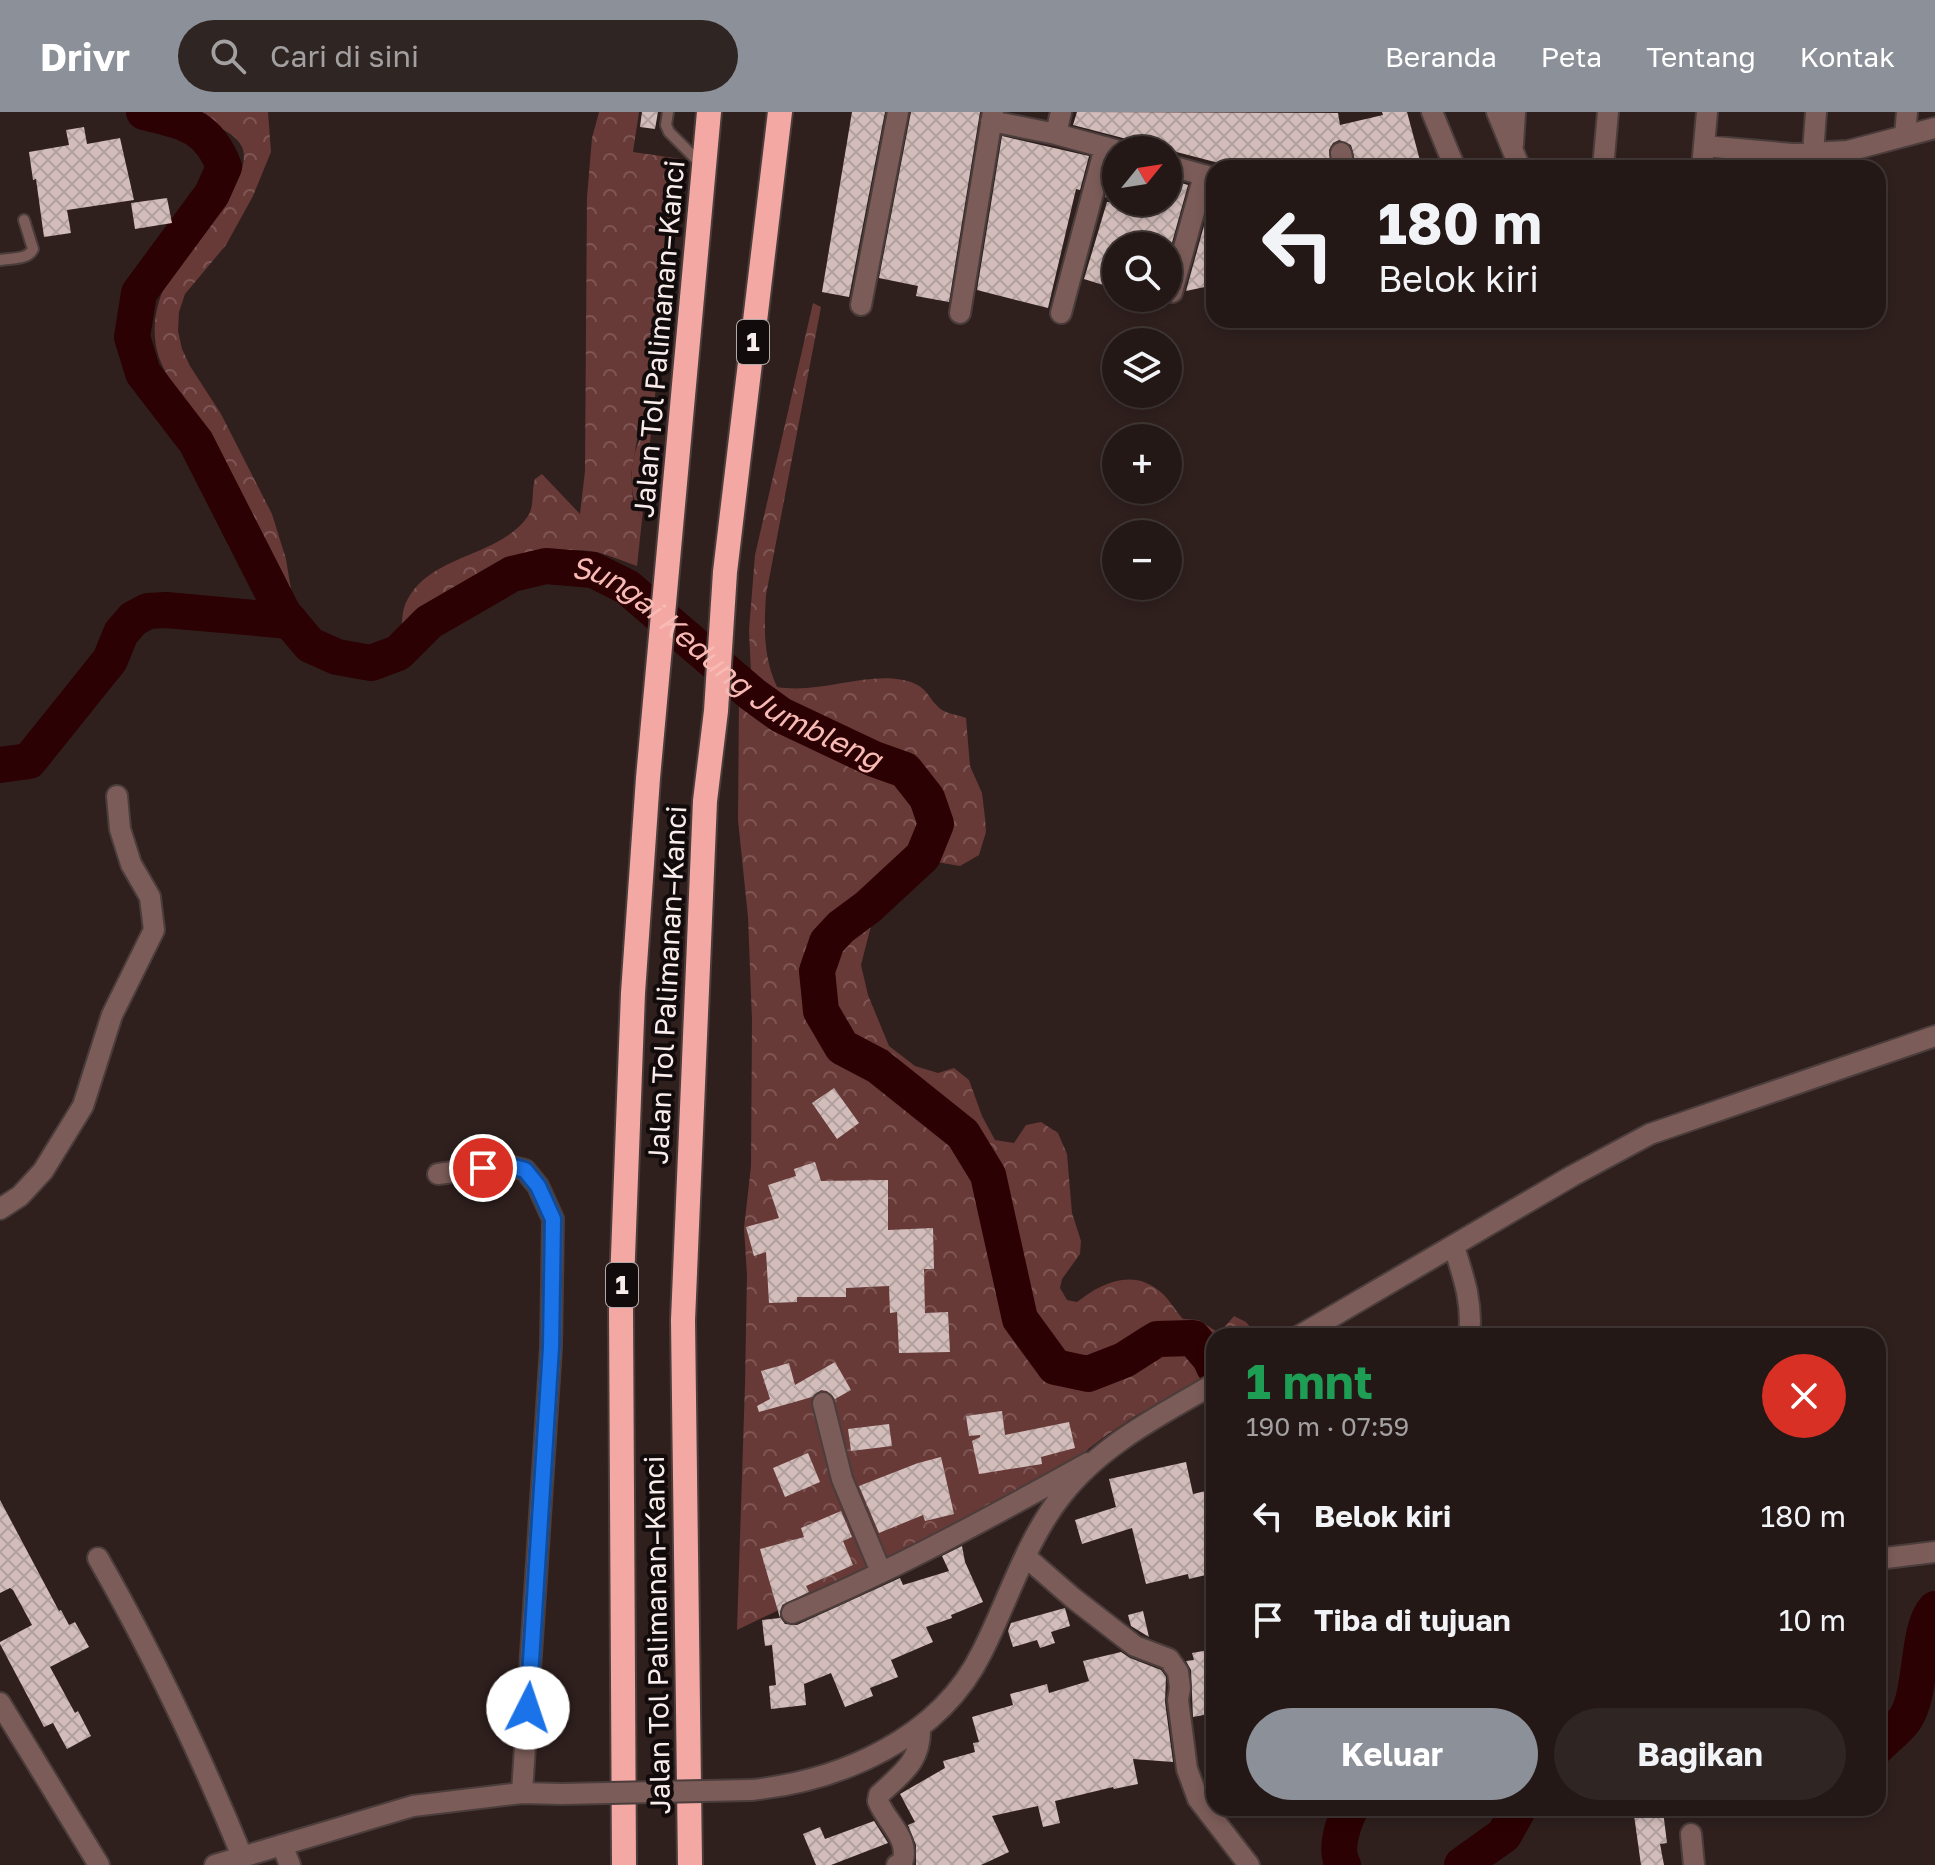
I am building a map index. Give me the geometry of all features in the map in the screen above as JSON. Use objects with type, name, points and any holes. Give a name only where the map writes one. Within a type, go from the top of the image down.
[{"type":"highway","name":"Jalan Tol Palimanan–Kanci","points":[[624,1865],[621,1309],[633,993],[648,778],[709,112]]},
{"type":"highway","name":"Jalan Tol Palimanan–Kanci","points":[[690,1865],[683,1320],[705,801],[716,711],[725,572],[780,112]]},
{"type":"street","points":[[861,305],[898,112]]},
{"type":"street","points":[[1056,134],[1061,112]]},
{"type":"street","points":[[1432,112],[1452,160]]},
{"type":"street","points":[[1497,112],[1516,158]]},
{"type":"street","points":[[1515,112],[1516,158]]},
{"type":"street","points":[[1604,160],[1608,112]]},
{"type":"street","points":[[1703,160],[1707,112]]},
{"type":"street","points":[[1813,153],[1816,112]]},
{"type":"street","points":[[1905,135],[1907,112]]},
{"type":"street","points":[[960,313],[992,117],[1102,147]]},
{"type":"street","points":[[1704,146],[1792,154],[1848,151],[1935,128]]},
{"type":"street","points":[[1182,169],[1206,176]]},
{"type":"street","points":[[1061,313],[1102,176]]},
{"type":"street","points":[[1182,261],[1206,186]]},
{"type":"street","points":[[0,1209],[20,1196],[43,1171],[78,1116],[112,1015],[154,930],[150,897],[131,864],[120,829],[117,796]]},
{"type":"street","points":[[1313,1328],[1572,1176],[1650,1134],[1935,1036]]},
{"type":"street","points":[[438,1174],[506,1165],[525,1170],[538,1186],[553,1219],[551,1347],[522,1793]]},
{"type":"street","points":[[1454,1247],[1468,1288],[1472,1315],[1470,1328]]},
{"type":"street","points":[[792,1613],[968,1529],[1093,1460],[1206,1389]]},
{"type":"street","points":[[823,1403],[842,1479],[881,1572]]},
{"type":"street","points":[[215,1865],[413,1806],[522,1793],[751,1790],[820,1778],[859,1762],[920,1728],[948,1701],[980,1656],[1049,1513],[1093,1460]]},
{"type":"street","points":[[1886,1558],[1935,1552]]},
{"type":"street","points":[[1026,1557],[1135,1646],[1169,1659],[1178,1672],[1178,1700],[1187,1769],[1198,1799],[1206,1809]]},
{"type":"street","points":[[98,1558],[138,1628],[196,1747],[242,1856]]},
{"type":"street","points":[[0,1703],[99,1865]]},
{"type":"street","points":[[897,1865],[902,1863],[905,1854],[903,1843],[878,1801],[879,1795],[916,1757],[920,1728]]},
{"type":"street","points":[[1211,1816],[1249,1865]]},
{"type":"street","points":[[1691,1834],[1694,1865]]},
{"type":"street","points":[[282,1845],[290,1865]]},
{"type":"lane","points":[[668,112],[666,125],[669,132],[704,168]]},
{"type":"lane","points":[[0,260],[32,253],[24,220]]},
{"type":"green space","points":[[167,112],[268,112],[271,152],[253,196],[226,245],[185,294],[179,312],[178,331],[190,366],[221,414],[272,514],[286,559],[291,590],[201,424],[169,377],[156,346],[156,313],[167,281],[229,196],[244,161],[242,147],[229,133],[209,123]]},
{"type":"green space","points":[[599,112],[639,112],[633,152],[681,159],[653,414],[637,440],[631,474],[633,501],[642,520],[637,566],[590,551],[564,550],[538,554],[488,572],[442,600],[401,633],[404,608],[414,590],[444,566],[499,541],[515,530],[530,512],[535,479],[542,474],[580,514],[585,471],[587,197],[592,138]]},
{"type":"green space","points":[[813,303],[821,307],[766,595],[765,630],[769,664],[777,687],[809,688],[888,678],[912,682],[942,710],[966,718],[970,766],[982,793],[986,832],[979,855],[960,866],[931,861],[945,824],[935,794],[911,763],[878,751],[786,707],[758,687],[751,673],[749,630],[755,555]]},
{"type":"green space","points":[[653,414],[642,520],[633,492],[632,466],[639,440]]},
{"type":"green space","points":[[739,699],[747,701],[777,723],[900,778],[918,802],[926,824],[916,850],[818,938],[808,969],[812,1014],[836,1054],[873,1074],[956,1140],[979,1178],[1012,1323],[1050,1375],[1088,1384],[1128,1368],[1160,1348],[1189,1348],[1202,1362],[1204,1375],[1191,1386],[1135,1416],[1044,1483],[737,1630],[747,1275],[744,1228],[751,1166],[752,1020],[748,917],[738,820]]},
{"type":"green space","points":[[874,914],[861,965],[868,995],[889,1046],[915,1066],[938,1073],[954,1068],[969,1080],[995,1140],[1014,1143],[1026,1125],[1041,1122],[1058,1133],[1067,1154],[1072,1213],[1081,1241],[1080,1254],[1062,1279],[1060,1288],[1067,1300],[1077,1302],[1119,1280],[1141,1281],[1163,1294],[1183,1319],[1198,1320],[1211,1328],[1206,1328],[1206,1339],[1197,1329],[1154,1330],[1119,1351],[1087,1365],[1060,1358],[1028,1315],[996,1171],[969,1127],[883,1059],[848,1040],[829,1009],[826,972],[834,947]]},
{"type":"green space","points":[[1234,1316],[1251,1328],[1224,1328]]},
{"type":"building","points":[[642,112],[658,112],[655,129],[640,127]]},
{"type":"building","points":[[852,112],[885,112],[849,297],[822,292]]},
{"type":"building","points":[[911,112],[980,112],[949,302],[916,296],[918,286],[879,278]]},
{"type":"building","points":[[1077,112],[1338,113],[1340,125],[1383,115],[1382,112],[1407,112],[1420,160],[1355,160],[1351,145],[1339,140],[1329,150],[1330,160],[1207,160],[1182,153],[1182,136],[1115,136],[1073,125]]},
{"type":"building","points":[[84,127],[87,144],[120,138],[134,200],[67,210],[71,233],[44,237],[29,152],[69,145],[66,130]]},
{"type":"building","points":[[1002,136],[1089,156],[1080,190],[1076,189],[1048,308],[977,290]]},
{"type":"building","points":[[1182,183],[1188,185],[1182,207]]},
{"type":"building","points":[[167,198],[172,223],[135,229],[131,203]]},
{"type":"building","points":[[1103,216],[1179,216],[1175,232],[1102,232],[1102,285],[1084,279]]},
{"type":"building","points":[[1206,218],[1206,287],[1186,291]]},
{"type":"building","points":[[834,1088],[859,1123],[837,1139],[812,1103]]},
{"type":"building","points":[[815,1162],[821,1181],[888,1180],[888,1230],[933,1228],[934,1269],[924,1269],[925,1313],[948,1312],[950,1352],[899,1353],[897,1312],[890,1313],[889,1286],[846,1288],[846,1297],[797,1297],[797,1302],[769,1303],[766,1252],[754,1256],[746,1227],[779,1218],[768,1185],[796,1176],[794,1169]]},
{"type":"building","points":[[835,1362],[851,1390],[835,1399],[827,1391],[821,1390],[812,1397],[759,1412],[757,1406],[770,1399],[761,1371],[789,1363],[795,1385]]},
{"type":"building","points":[[1002,1411],[1005,1435],[1069,1422],[1075,1448],[1041,1457],[1042,1464],[979,1474],[972,1441],[980,1435],[969,1436],[966,1416]]},
{"type":"building","points":[[889,1424],[892,1446],[851,1451],[848,1429]]},
{"type":"building","points":[[808,1453],[820,1482],[785,1497],[773,1468]]},
{"type":"building","points":[[941,1457],[954,1514],[925,1521],[923,1515],[879,1533],[859,1486]]},
{"type":"building","points":[[1186,1462],[1193,1494],[1206,1491],[1206,1575],[1189,1579],[1188,1574],[1146,1584],[1132,1528],[1082,1544],[1075,1520],[1116,1507],[1109,1479]]},
{"type":"building","points":[[0,1500],[59,1611],[69,1625],[75,1622],[89,1647],[50,1667],[91,1736],[67,1749],[53,1723],[44,1727],[0,1644],[32,1625],[13,1590],[10,1588],[0,1593]]},
{"type":"building","points":[[841,1511],[852,1537],[843,1541],[853,1565],[806,1586],[809,1592],[782,1605],[780,1617],[785,1624],[797,1625],[900,1578],[903,1585],[949,1571],[942,1556],[962,1546],[965,1562],[983,1602],[926,1627],[933,1642],[891,1660],[898,1677],[870,1688],[873,1696],[845,1707],[831,1673],[804,1684],[806,1705],[771,1709],[769,1686],[776,1685],[772,1645],[765,1646],[762,1620],[780,1618],[760,1549],[804,1537],[801,1528]]},
{"type":"building","points":[[1065,1608],[1070,1626],[1051,1632],[1055,1643],[1040,1648],[1037,1640],[1013,1647],[1008,1631],[1011,1623]]},
{"type":"building","points":[[1143,1611],[1149,1637],[1131,1626],[1128,1615]]},
{"type":"building","points":[[1206,1650],[1206,1715],[1193,1717],[1191,1670],[1186,1661],[1194,1660],[1192,1653]]},
{"type":"building","points":[[1121,1652],[1161,1670],[1166,1677],[1165,1702],[1173,1762],[1133,1759],[1138,1784],[1055,1801],[1060,1823],[1043,1827],[1038,1806],[992,1816],[1009,1852],[981,1865],[916,1865],[916,1845],[908,1825],[915,1822],[900,1794],[945,1768],[943,1761],[975,1752],[973,1743],[979,1742],[972,1717],[1013,1705],[1010,1694],[1047,1684],[1049,1693],[1089,1681],[1083,1661]]},
{"type":"building","points":[[1634,1816],[1664,1816],[1667,1843],[1660,1844],[1664,1865],[1641,1865]]},
{"type":"building","points":[[874,1821],[888,1843],[831,1865],[816,1865],[803,1834],[820,1827],[825,1839]]},
{"type":"waterway","name":"Sungai Kedung Jumbleng","points":[[144,112],[183,123],[202,134],[218,153],[224,167],[212,194],[139,293],[132,337],[143,373],[196,442],[283,613],[310,645],[337,657],[371,663],[398,653],[429,622],[512,574],[546,566],[593,570],[627,587],[781,715],[874,759],[905,770],[927,798],[936,824],[923,856],[827,942],[817,971],[821,1011],[842,1047],[878,1066],[963,1134],[988,1175],[1020,1319],[1055,1367],[1088,1374],[1124,1360],[1157,1339],[1193,1338],[1206,1353]]},
{"type":"waterway","points":[[0,765],[29,761],[110,660],[121,633],[133,619],[148,611],[290,621]]},
{"type":"waterway","name":"Sungai Kedung Jumbleng","points":[[1886,1738],[1902,1723],[1911,1708],[1925,1631],[1935,1609]]},
{"type":"waterway","name":"Sungai Kedung Jumbleng","points":[[1343,1865],[1339,1844],[1348,1816]]},
{"type":"waterway","name":"Sungai Kedung Jumbleng","points":[[1462,1865],[1504,1835],[1515,1816]]},
{"type":"route","points":[[483,1168],[506,1165],[525,1170],[538,1186],[553,1219],[551,1347],[528,1708]]}]
